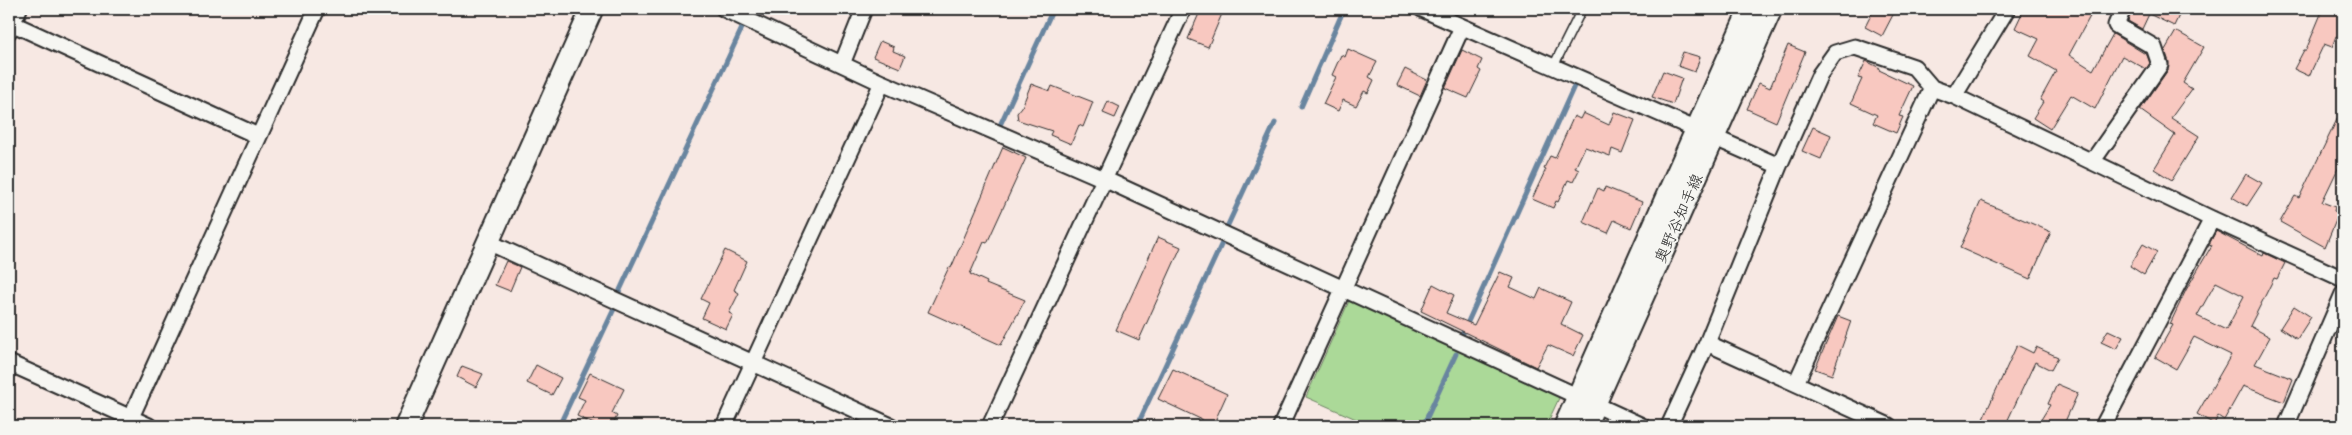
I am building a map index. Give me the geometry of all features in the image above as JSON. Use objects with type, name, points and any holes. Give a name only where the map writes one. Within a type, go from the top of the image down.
[{"type":"main road","points":[[406,426],[592,9]]},
{"type":"main road","name":"奥野谷知手線","points":[[1565,426],[1586,401],[1705,133],[1750,9]]},
{"type":"main road","name":"奥野谷知手線","points":[[1705,133],[1771,9]]},
{"type":"main road","name":"奥野谷知手線","points":[[1585,426],[1586,401]]},
{"type":"street","points":[[19,9],[10,26],[258,136]]},
{"type":"street","points":[[129,422],[316,9]]},
{"type":"street","points":[[724,9],[882,82],[1104,179],[1344,291],[1642,426]]},
{"type":"street","points":[[842,64],[864,9]]},
{"type":"street","points":[[990,426],[1183,9]]},
{"type":"street","points":[[1422,9],[1778,166]]},
{"type":"street","points":[[1954,96],[2007,9]]},
{"type":"street","points":[[2092,162],[2160,64],[2154,47],[2116,24],[2123,9]]},
{"type":"street","points":[[1281,426],[1344,291],[1462,27]]},
{"type":"street","points":[[1669,426],[1707,343],[1778,166],[1820,74],[1834,53],[1855,47],[1914,67],[1932,88],[1954,96],[2343,279]]},
{"type":"street","points":[[724,426],[882,82]]},
{"type":"street","points":[[1796,384],[1932,88]]},
{"type":"street","points":[[2102,426],[2212,219]]},
{"type":"street","points":[[488,242],[891,426]]},
{"type":"street","points":[[2286,426],[2343,294]]},
{"type":"street","points":[[1707,343],[1889,426]]},
{"type":"street","points":[[9,363],[129,422],[149,426]]},
{"type":"lane","points":[[1553,67],[1582,9]]},
{"type":"green space","points":[[1349,301],[1560,396],[1546,426],[1372,426],[1306,397]]},
{"type":"building","points":[[1201,9],[1224,9],[1208,47],[1188,39]]},
{"type":"building","points":[[1874,9],[1896,9],[1882,36],[1865,27]]},
{"type":"building","points":[[2024,9],[2094,9],[2069,55],[2093,70],[2113,34],[2147,55],[2150,63],[2146,69],[2122,56],[2095,109],[2071,95],[2050,129],[2033,118],[2043,102],[2040,100],[2056,71],[2030,56],[2039,39],[2015,28]]},
{"type":"building","points":[[2132,9],[2182,9],[2174,26],[2149,14],[2142,29],[2128,21]]},
{"type":"building","points":[[2323,9],[2341,9],[2339,14],[2343,16],[2343,39],[2336,36],[2332,47],[2324,44],[2309,76],[2294,69],[2304,50],[2306,50]]},
{"type":"building","points":[[2176,31],[2204,47],[2183,83],[2192,89],[2171,118],[2199,136],[2172,180],[2154,169],[2175,135],[2140,110],[2168,70],[2169,62],[2165,50]]},
{"type":"building","points":[[880,41],[894,47],[893,51],[905,56],[900,68],[873,57]]},
{"type":"building","points":[[1788,45],[1805,52],[1776,122],[1747,109],[1759,83],[1770,88]]},
{"type":"building","points":[[1348,49],[1377,62],[1369,77],[1374,80],[1368,93],[1364,91],[1356,106],[1343,100],[1338,111],[1323,104],[1336,77],[1332,75],[1341,55],[1345,57]]},
{"type":"building","points":[[1462,50],[1482,60],[1478,69],[1481,71],[1468,98],[1445,88]]},
{"type":"building","points":[[1683,52],[1700,57],[1695,72],[1678,66]]},
{"type":"building","points":[[1866,61],[1880,68],[1879,70],[1913,86],[1899,116],[1903,117],[1896,133],[1873,123],[1877,115],[1851,103],[1862,79],[1858,78]]},
{"type":"building","points":[[1405,69],[1427,80],[1420,96],[1397,85]]},
{"type":"building","points":[[1663,71],[1682,78],[1673,104],[1652,97]]},
{"type":"building","points":[[1031,84],[1050,91],[1052,86],[1093,102],[1083,127],[1079,125],[1071,144],[1050,135],[1052,131],[1018,120],[1017,113],[1022,107]]},
{"type":"building","points":[[1108,101],[1120,107],[1115,118],[1103,113]]},
{"type":"building","points":[[2343,107],[2343,158],[2322,202],[2335,207],[2334,211],[2339,213],[2325,247],[2280,222],[2295,196],[2299,198]]},
{"type":"building","points":[[1614,112],[1635,120],[1622,153],[1612,149],[1610,156],[1585,147],[1575,168],[1579,170],[1573,182],[1568,180],[1558,202],[1556,201],[1553,208],[1532,199],[1550,156],[1555,158],[1574,116],[1580,119],[1583,113],[1609,125]]},
{"type":"building","points":[[1813,127],[1831,135],[1821,159],[1802,151]]},
{"type":"building","points":[[1003,147],[1026,158],[987,243],[984,242],[970,274],[987,282],[986,284],[1025,300],[1001,345],[928,312],[949,267],[951,268]]},
{"type":"building","points":[[2246,174],[2262,183],[2247,206],[2232,197]]},
{"type":"building","points":[[1605,187],[1642,202],[1631,228],[1614,220],[1608,233],[1583,222],[1598,188],[1604,191]]},
{"type":"building","points":[[1981,201],[2051,232],[2030,279],[1960,248]]},
{"type":"building","points":[[2216,231],[2263,256],[2264,253],[2285,263],[2277,279],[2274,278],[2250,326],[2270,337],[2255,364],[2293,379],[2284,402],[2243,386],[2224,420],[2218,416],[2214,424],[2197,414],[2231,355],[2194,337],[2176,369],[2155,357],[2173,325],[2170,324],[2186,290],[2212,245],[2209,244]],"holes":[[[2216,282],[2244,296],[2226,330],[2197,316]]]},
{"type":"building","points":[[1158,237],[1181,247],[1139,340],[1116,330]]},
{"type":"building","points":[[2143,244],[2157,252],[2144,275],[2130,266]]},
{"type":"building","points":[[725,250],[747,261],[734,290],[739,293],[729,313],[733,315],[726,329],[702,318],[709,303],[701,299]]},
{"type":"building","points":[[506,261],[520,267],[510,291],[495,285]]},
{"type":"building","points":[[1500,272],[1514,278],[1510,287],[1536,299],[1541,288],[1571,302],[1561,324],[1583,335],[1573,356],[1548,345],[1536,367],[1421,311],[1433,284],[1454,295],[1446,313],[1474,325]]},
{"type":"building","points":[[2294,306],[2311,317],[2297,339],[2280,328]]},
{"type":"building","points":[[1838,316],[1851,321],[1832,375],[1815,369]]},
{"type":"building","points":[[2108,330],[2123,337],[2116,349],[2101,342]]},
{"type":"building","points":[[2017,345],[2033,353],[2036,347],[2058,357],[2051,370],[2035,362],[2005,426],[1998,426],[1983,419]]},
{"type":"building","points":[[536,365],[561,378],[552,395],[527,383]]},
{"type":"building","points":[[462,366],[483,374],[476,387],[457,377]]},
{"type":"building","points":[[1173,369],[1227,394],[1213,425],[1158,399]]},
{"type":"building","points":[[590,373],[624,389],[612,413],[617,416],[612,426],[598,426],[577,416],[585,400],[578,397]]},
{"type":"building","points":[[2057,384],[2078,393],[2063,426],[2037,426],[2050,405],[2048,404]]},
{"type":"waterway","points":[[1001,123],[1053,9]]},
{"type":"waterway","points":[[1301,107],[1344,9]]},
{"type":"waterway","points":[[620,290],[743,26]]},
{"type":"waterway","points":[[1462,335],[1575,84]]},
{"type":"waterway","points":[[1227,227],[1275,123]]},
{"type":"waterway","points":[[1137,426],[1222,243]]},
{"type":"waterway","points":[[559,426],[614,309]]},
{"type":"waterway","points":[[1423,426],[1456,354]]}]
